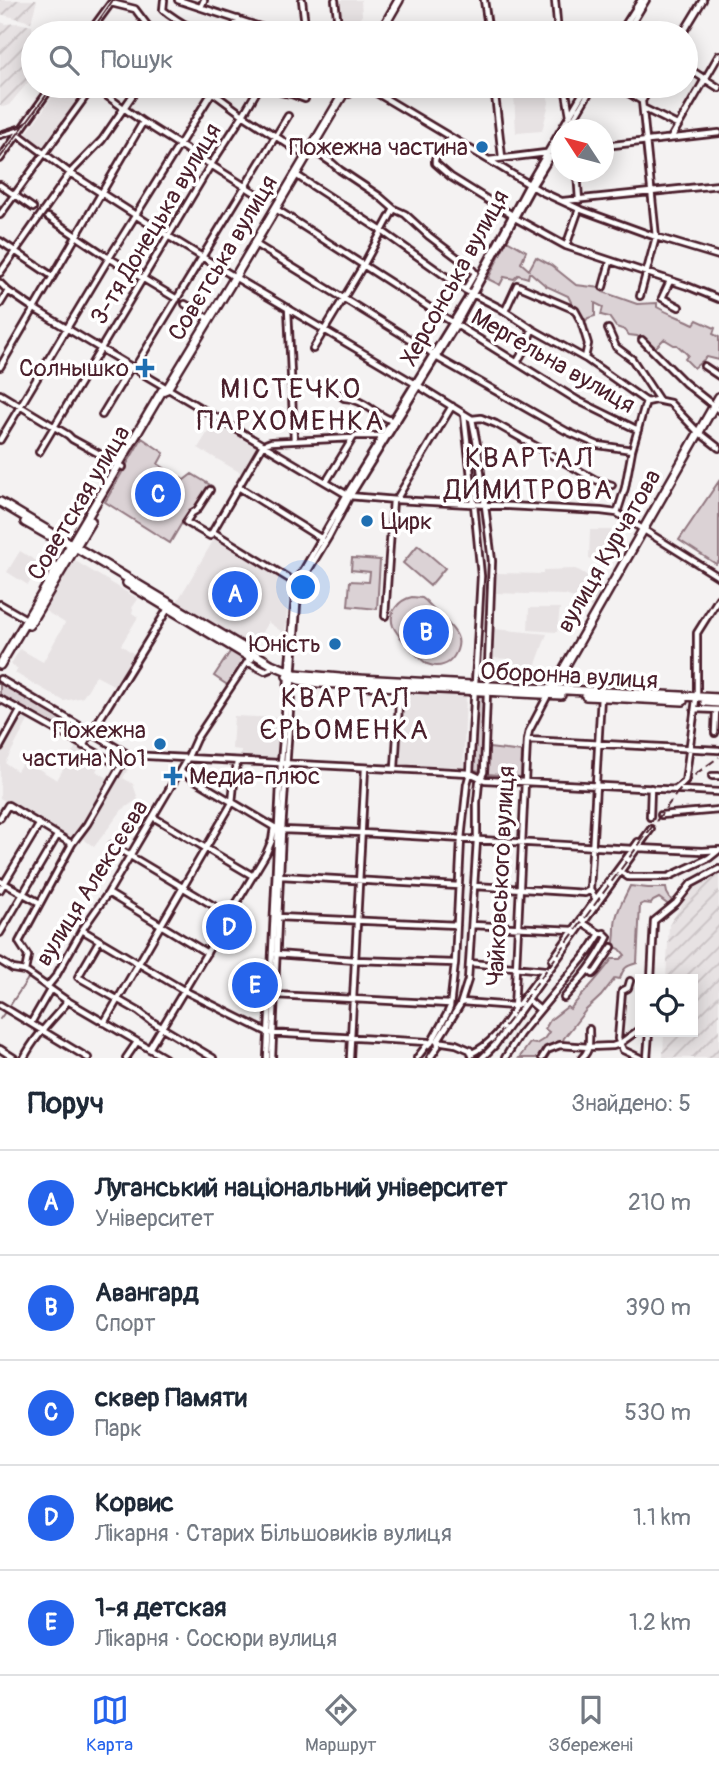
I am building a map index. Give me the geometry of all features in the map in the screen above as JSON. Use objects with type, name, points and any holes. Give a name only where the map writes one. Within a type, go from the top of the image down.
[{"type":"main road","points":[[387,21],[399,0]]},
{"type":"main road","name":"Совєтська вулиця","points":[[167,388],[342,98]]},
{"type":"main road","name":"Советская улица","points":[[121,466],[167,388]]},
{"type":"main road","name":"вулиця Курчатова","points":[[551,692],[699,432],[716,408],[719,397]]},
{"type":"main road","points":[[0,665],[121,466]]},
{"type":"main road","points":[[0,502],[73,547]]},
{"type":"main road","points":[[0,507],[73,547]]},
{"type":"main road","name":"Советская улица","points":[[0,673],[73,547]]},
{"type":"main road","name":"Оборонна вулиця","points":[[73,547],[270,669],[319,683],[475,688]]},
{"type":"main road","name":"Оборонна вулиця","points":[[250,658],[291,675],[718,705]]},
{"type":"street","points":[[164,0],[163,10],[179,21]]},
{"type":"street","points":[[178,0],[243,21]]},
{"type":"street","points":[[201,7],[204,0]]},
{"type":"street","points":[[302,0],[305,21]]},
{"type":"street","points":[[335,0],[338,21]]},
{"type":"street","points":[[484,0],[487,21]]},
{"type":"street","points":[[555,0],[557,21]]},
{"type":"street","points":[[628,21],[641,0]]},
{"type":"street","points":[[634,21],[646,0]]},
{"type":"street","points":[[690,21],[703,0]]},
{"type":"street","points":[[98,21],[112,1],[135,9],[144,21]]},
{"type":"street","points":[[698,90],[719,55]]},
{"type":"street","points":[[698,75],[719,88]]},
{"type":"street","points":[[0,159],[43,98]]},
{"type":"street","points":[[0,215],[84,98]]},
{"type":"street","points":[[109,98],[210,166],[257,194]]},
{"type":"street","points":[[0,273],[70,173],[102,139],[131,98]]},
{"type":"street","points":[[0,440],[206,98]]},
{"type":"street","points":[[223,98],[243,116],[306,156]]},
{"type":"street","name":"3-тя Донецька вулиця","points":[[39,453],[253,98]]},
{"type":"street","points":[[384,98],[561,201],[656,237],[719,256]]},
{"type":"street","points":[[495,98],[502,157]]},
{"type":"street","points":[[568,98],[572,117]]},
{"type":"street","name":"Херсонська вулиця","points":[[572,117],[581,98]]},
{"type":"street","name":"Херсонська вулиця","points":[[291,675],[300,586],[349,495],[455,324],[530,185],[585,98]]},
{"type":"street","points":[[634,98],[677,125]]},
{"type":"street","points":[[640,296],[656,237],[642,104],[645,98]]},
{"type":"street","points":[[670,139],[693,98]]},
{"type":"street","points":[[102,415],[177,299],[288,116]]},
{"type":"street","points":[[0,367],[143,122]]},
{"type":"street","points":[[0,135],[22,128]]},
{"type":"street","points":[[18,134],[101,194],[472,419],[492,561],[484,772],[478,802],[468,980],[462,1002],[430,1058]]},
{"type":"street","points":[[614,145],[719,134]]},
{"type":"street","points":[[451,138],[435,159],[435,163],[451,177],[514,217],[566,246],[719,299]]},
{"type":"street","points":[[311,149],[394,209],[405,214],[471,268],[475,273],[465,290]]},
{"type":"street","points":[[488,160],[550,152]]},
{"type":"street","points":[[295,175],[382,231],[465,290],[585,358],[646,401],[670,403],[719,448]]},
{"type":"street","points":[[578,182],[579,200]]},
{"type":"street","points":[[0,185],[33,208]]},
{"type":"street","points":[[561,201],[719,186]]},
{"type":"street","name":"Мергельна вулиця","points":[[275,209],[578,400],[638,430]]},
{"type":"street","points":[[313,349],[394,209]]},
{"type":"street","points":[[566,246],[579,209]]},
{"type":"street","points":[[48,217],[177,299]]},
{"type":"street","points":[[0,241],[52,276]]},
{"type":"street","points":[[254,243],[435,356],[566,430],[597,445],[632,450]]},
{"type":"street","points":[[603,288],[610,262]]},
{"type":"street","points":[[670,281],[663,298],[679,307]]},
{"type":"street","points":[[0,283],[33,308],[349,495],[617,513],[719,577]]},
{"type":"street","points":[[505,311],[517,285],[575,310],[588,344],[585,358]]},
{"type":"street","points":[[0,304],[8,291]]},
{"type":"street","points":[[185,304],[210,319]]},
{"type":"street","points":[[288,308],[294,440]]},
{"type":"street","points":[[517,362],[532,329]]},
{"type":"street","points":[[608,329],[616,347],[632,359],[659,400]]},
{"type":"street","points":[[642,340],[685,383],[716,408]]},
{"type":"street","points":[[704,366],[719,376]]},
{"type":"street","name":"Херсонська вулиця","points":[[291,675],[296,583],[393,421],[418,385]]},
{"type":"street","points":[[0,394],[121,466]]},
{"type":"street","points":[[340,395],[355,399],[393,421]]},
{"type":"street","points":[[617,513],[646,401]]},
{"type":"street","points":[[385,616],[394,500],[452,406]]},
{"type":"street","points":[[417,1058],[431,1042],[450,1004],[455,963],[461,839],[470,773],[481,576],[464,414]]},
{"type":"street","points":[[472,419],[479,417],[496,424],[596,480],[612,485]]},
{"type":"street","points":[[211,534],[263,445],[294,440],[384,436]]},
{"type":"street","points":[[327,482],[353,438]]},
{"type":"street","points":[[240,488],[323,539]]},
{"type":"street","points":[[211,489],[186,522],[296,583]]},
{"type":"street","points":[[674,790],[685,782],[690,748],[695,702],[697,633],[719,598]]},
{"type":"street","points":[[0,604],[27,620]]},
{"type":"street","points":[[83,746],[170,606]]},
{"type":"street","name":"вулиця Алексєєва","points":[[31,1024],[82,930],[108,893],[187,759],[196,739],[250,658]]},
{"type":"street","points":[[272,1033],[278,829],[291,675]]},
{"type":"street","points":[[0,679],[127,755],[396,768],[470,773],[485,780],[719,792]]},
{"type":"street","points":[[396,768],[400,687]]},
{"type":"street","name":"Чайковського вулиця","points":[[473,1056],[485,1047],[514,1010],[527,740],[529,731],[551,692]]},
{"type":"street","points":[[587,891],[593,846],[601,695]]},
{"type":"street","points":[[0,699],[120,766]]},
{"type":"street","points":[[695,702],[718,705],[715,733]]},
{"type":"street","points":[[0,747],[20,711]]},
{"type":"street","points":[[527,740],[719,750]]},
{"type":"street","points":[[25,971],[28,956],[19,942],[72,844],[127,755]]},
{"type":"street","points":[[104,1023],[232,803],[237,761]]},
{"type":"street","points":[[350,1058],[365,768]]},
{"type":"street","points":[[180,771],[278,829],[635,849],[719,850]]},
{"type":"street","points":[[712,776],[719,776]]},
{"type":"street","points":[[650,788],[650,817]]},
{"type":"street","points":[[0,818],[8,805],[72,844]]},
{"type":"street","points":[[661,815],[719,810]]},
{"type":"street","points":[[153,817],[253,876]]},
{"type":"street","points":[[0,890],[2,882],[39,825]]},
{"type":"street","points":[[149,1049],[266,854],[278,829]]},
{"type":"street","points":[[270,1058],[281,876],[278,829]]},
{"type":"street","points":[[462,1002],[514,1006],[519,1004],[651,829]]},
{"type":"street","points":[[0,933],[57,836]]},
{"type":"street","points":[[482,1058],[495,1045],[621,872],[638,842]]},
{"type":"street","points":[[112,845],[229,915]]},
{"type":"street","points":[[621,872],[628,877],[668,877],[709,858],[719,850]]},
{"type":"street","points":[[651,974],[654,921],[676,903],[691,884],[719,869]]},
{"type":"street","points":[[281,876],[459,886]]},
{"type":"street","points":[[2,882],[40,903]]},
{"type":"street","points":[[475,886],[587,891],[596,899]]},
{"type":"street","points":[[108,893],[207,953]]},
{"type":"street","points":[[278,917],[457,925]]},
{"type":"street","points":[[564,998],[599,956],[608,937],[583,923]]},
{"type":"street","points":[[472,925],[573,930]]},
{"type":"street","points":[[82,930],[185,992],[272,1033],[431,1042],[438,1040],[470,1050],[473,1056]]},
{"type":"street","points":[[505,1058],[520,1034],[600,934]]},
{"type":"street","points":[[99,941],[78,977],[213,1058]]},
{"type":"street","points":[[588,971],[593,974],[612,947]]},
{"type":"street","points":[[276,954],[455,963]]},
{"type":"street","points":[[0,961],[13,969],[25,971],[65,1000],[164,1058]]},
{"type":"street","points":[[470,964],[545,970]]},
{"type":"street","points":[[630,981],[628,988],[622,991],[618,1039],[623,1050],[640,1058]]},
{"type":"street","points":[[275,995],[450,1004]]},
{"type":"street","points":[[527,999],[541,1010]]},
{"type":"street","points":[[24,1058],[42,1030],[65,1005],[65,1000]]},
{"type":"street","points":[[0,1005],[88,1058]]},
{"type":"street","points":[[582,1058],[589,1047],[589,1029]]},
{"type":"street","points":[[542,1058],[547,1050],[559,1045],[613,1046],[635,1033]]},
{"type":"street","points":[[647,1056],[649,1037]]},
{"type":"street","points":[[127,1058],[137,1042]]},
{"type":"street","points":[[0,1049],[14,1058]]},
{"type":"shaded area","points":[[0,0],[37,0],[31,21],[0,14]]},
{"type":"shaded area","points":[[336,0],[361,0],[362,15],[358,21],[339,21]]},
{"type":"shaded area","points":[[0,22],[21,24],[21,91],[9,105],[0,105]]},
{"type":"shaded area","points":[[52,98],[82,98],[45,150],[25,136]]},
{"type":"shaded area","points":[[514,98],[548,98],[542,131],[516,133]]},
{"type":"shaded area","points":[[507,240],[526,251],[521,263],[529,270],[536,257],[576,285],[601,288],[603,292],[637,304],[657,303],[657,307],[694,324],[697,320],[715,328],[713,334],[719,337],[719,360],[707,357],[694,368],[685,359],[688,355],[677,345],[664,339],[654,349],[637,336],[629,335],[625,330],[616,327],[609,317],[601,315],[603,307],[595,303],[595,316],[585,322],[568,296],[546,286],[531,273],[528,278],[518,275],[514,279],[504,277],[500,285],[488,279]]},
{"type":"shaded area","points":[[214,422],[256,447],[241,473],[198,448]]},
{"type":"shaded area","points":[[142,438],[164,453],[158,464],[184,480],[192,474],[212,486],[196,510],[183,521],[170,543],[105,502]]},
{"type":"shaded area","points":[[719,481],[719,561],[716,564],[679,540]]},
{"type":"shaded area","points":[[590,530],[611,530],[611,554],[608,560],[589,559]]},
{"type":"shaded area","points":[[216,536],[290,581],[285,634],[268,622],[253,647],[177,602]]},
{"type":"shaded area","points":[[418,545],[445,568],[430,586],[403,563]]},
{"type":"shaded area","points":[[20,551],[41,564],[28,585],[7,572]]},
{"type":"shaded area","points":[[352,558],[380,560],[377,609],[348,606],[350,581],[369,582],[370,572],[351,570]]},
{"type":"shaded area","points":[[77,562],[138,599],[132,613],[138,617],[121,645],[134,654],[158,613],[162,616],[119,688],[96,676],[83,697],[64,701],[15,673],[18,669],[11,664],[20,649],[43,662],[65,623],[42,609],[71,563]]},
{"type":"shaded area","points":[[575,569],[604,586],[592,608],[565,595],[495,593],[496,573],[543,574],[543,570]]},
{"type":"shaded area","points":[[412,597],[426,601],[455,632],[457,650],[446,664],[427,664],[395,630],[393,611],[403,601]]},
{"type":"shaded area","points":[[529,608],[560,608],[557,632],[528,630]]},
{"type":"shaded area","points":[[494,629],[547,634],[536,664],[530,665],[529,681],[508,681],[508,659],[493,658]]},
{"type":"shaded area","points":[[232,649],[246,659],[229,686],[214,676]]},
{"type":"shaded area","points":[[0,683],[86,733],[81,742],[0,694]]},
{"type":"shaded area","points":[[402,692],[466,695],[463,770],[398,767]]},
{"type":"shaded area","points":[[476,696],[485,696],[482,771],[473,770]]},
{"type":"shaded area","points":[[18,713],[29,719],[5,763],[17,771],[24,760],[57,780],[76,746],[101,761],[96,771],[113,781],[126,759],[132,762],[123,778],[133,784],[138,799],[122,810],[94,847],[77,834],[71,842],[0,798],[0,744]]},
{"type":"shaded area","points":[[234,716],[282,718],[280,758],[241,757],[241,750],[232,749]]},
{"type":"shaded area","points":[[489,748],[522,752],[521,777],[488,774]]},
{"type":"shaded area","points":[[719,872],[719,1058],[663,1058],[664,1037],[698,1037],[698,974],[666,974],[669,925],[693,887]]},
{"type":"shaded area","points":[[630,886],[666,888],[673,903],[670,906],[659,898],[651,904],[640,905],[637,963],[625,968],[620,979],[615,978],[586,1010],[564,1038],[562,1043],[567,1045],[554,1045],[541,1058],[519,1058],[530,1043],[536,1044],[544,1039],[549,1032],[545,1029],[550,1020],[567,1007],[570,1009],[612,959],[620,959],[625,955],[613,946],[616,918]]},
{"type":"waterway","points":[[9,1007],[29,977]]},
{"type":"waterway","points":[[0,1019],[5,1012]]},
{"type":"tram line","points":[[98,21],[113,0]]},
{"type":"tram line","points":[[0,158],[44,98]]},
{"type":"tram line","points":[[0,133],[25,123]]},
{"type":"railway","points":[[473,1058],[493,1041],[514,1014],[677,793],[697,773],[719,757]]},
{"type":"place","name":"Пожежна частина","points":[[482,147]]},
{"type":"place","name":"Солнышко","points":[[145,368]]},
{"type":"place","name":"сквер Памяти","points":[[158,494]]},
{"type":"place","name":"Цирк","points":[[367,521]]},
{"type":"place","name":"Луганський національний університет","points":[[235,594]]},
{"type":"place","name":"Авангард","points":[[426,632]]},
{"type":"place","name":"Юність","points":[[335,644]]},
{"type":"place","name":"Пожежна частина №1","points":[[160,744]]},
{"type":"place","name":"Медиа-плюс","points":[[173,776]]},
{"type":"place","name":"Корвис","points":[[229,927]]},
{"type":"place","name":"1-я детская","points":[[255,985]]},
{"type":"district","name":"МІСТЕЧКО ПАРХОМЕНКА","points":[[291,405]]},
{"type":"district","name":"КВАРТАЛ ДИМИТРОВА","points":[[529,474]]},
{"type":"district","name":"КВАРТАЛ ЄРЬОМЕНКА","points":[[345,714]]}]
